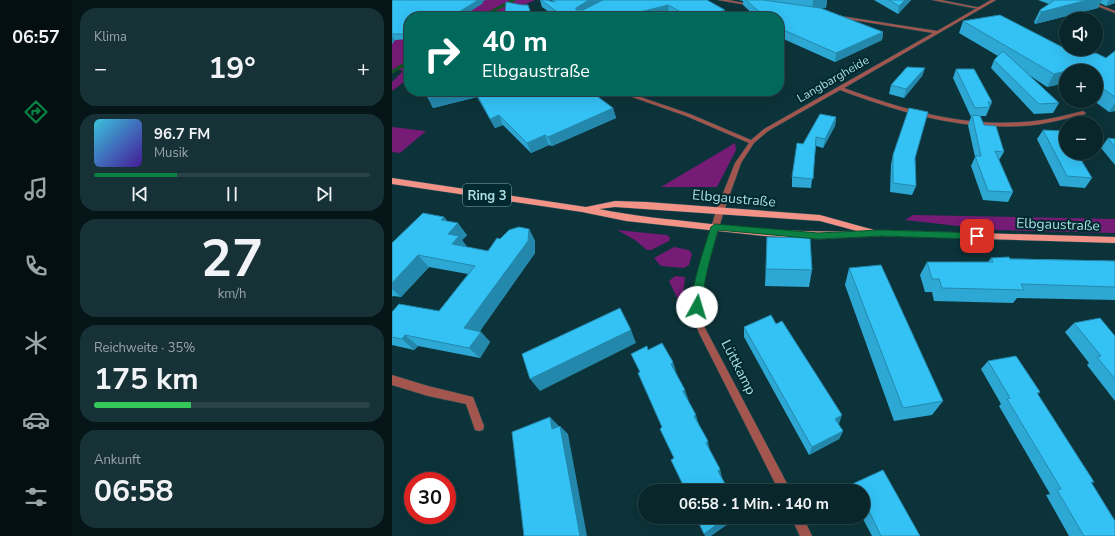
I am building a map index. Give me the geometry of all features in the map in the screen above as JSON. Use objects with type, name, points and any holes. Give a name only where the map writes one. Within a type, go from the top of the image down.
[{"type":"main road","name":"Elbgaustraße","points":[[392,181],[582,208],[626,218],[818,236],[881,233],[1115,240]]},
{"type":"main road","name":"Elbgaustraße","points":[[582,208],[632,204],[820,218],[881,233]]},
{"type":"street","points":[[720,0],[761,6]]},
{"type":"street","points":[[934,0],[979,8]]},
{"type":"street","name":"Langbargheide","points":[[720,211],[738,163],[752,142],[766,130],[994,0]]},
{"type":"street","points":[[1084,0],[1115,12]]},
{"type":"street","points":[[829,15],[938,32]]},
{"type":"street","points":[[840,88],[873,101],[902,110],[966,122],[997,125],[1039,122],[1068,118],[1083,113]]},
{"type":"street","points":[[633,96],[688,115],[752,142]]},
{"type":"street","name":"Lüttkamp","points":[[720,211],[700,282],[697,298],[698,316],[701,328],[781,484]]},
{"type":"street","points":[[392,380],[428,391],[469,400],[479,426]]},
{"type":"street","points":[[800,524],[806,536]]},
{"type":"shaded area","points":[[430,0],[535,0],[509,12],[409,12]]},
{"type":"shaded area","points":[[404,15],[404,82],[392,91],[392,82],[402,72],[402,70],[392,70],[392,22]]},
{"type":"shaded area","points":[[392,127],[426,131],[400,153],[392,152]]},
{"type":"shaded area","points":[[735,143],[736,150],[717,187],[661,187]]},
{"type":"shaded area","points":[[913,215],[1115,219],[1115,233],[993,230],[905,220]]},
{"type":"shaded area","points":[[617,230],[667,235],[670,238],[669,241],[651,250],[647,250],[635,240]]},
{"type":"shaded area","points":[[674,247],[689,250],[692,254],[689,265],[684,268],[661,266],[654,258]]},
{"type":"shaded area","points":[[675,276],[685,277],[683,310],[669,281]]},
{"type":"building","points":[[392,0],[478,0],[459,12],[404,12],[404,34],[392,34]]},
{"type":"building","points":[[541,0],[555,2],[554,0],[589,0],[576,8],[576,10],[583,10],[603,0],[707,0],[725,10],[719,12],[681,12],[668,5],[640,12],[557,12]]},
{"type":"building","points":[[746,0],[763,0],[820,8],[883,32],[836,53],[784,30],[784,12],[759,12]]},
{"type":"building","points":[[889,0],[905,0],[899,6]]},
{"type":"building","points":[[1055,0],[1087,0],[1041,12],[1040,10]]},
{"type":"building","points":[[506,2],[528,5],[530,12],[505,12]]},
{"type":"building","points":[[1000,15],[1059,45],[1059,56],[1102,56],[1106,58],[1115,51],[1115,97],[1103,89],[1103,64],[1059,64],[1059,73],[1054,74],[963,21]]},
{"type":"building","points":[[1003,51],[1059,103],[1039,104],[994,60]]},
{"type":"building","points":[[907,67],[925,68],[906,89],[891,85]]},
{"type":"building","points":[[956,69],[974,69],[992,102],[988,102],[990,107],[975,108]]},
{"type":"building","points":[[478,96],[597,96],[613,108],[548,137],[545,135],[527,143],[499,115],[490,119]]},
{"type":"building","points":[[909,108],[928,112],[915,158],[916,186],[893,183],[893,155]]},
{"type":"building","points":[[820,114],[836,117],[825,139],[816,137],[813,179],[792,177],[797,143],[803,144]]},
{"type":"building","points":[[972,115],[980,116],[984,125],[996,126],[1004,152],[995,151],[1013,192],[988,191],[975,156],[981,156]]},
{"type":"building","points":[[1043,130],[1059,131],[1059,160],[1081,160],[1092,178],[1067,176]]},
{"type":"building","points":[[1108,138],[1115,139],[1115,147]]},
{"type":"building","points":[[423,213],[444,217],[441,220],[458,223],[448,234],[459,236],[452,244],[488,251],[497,238],[500,239],[509,230],[519,227],[529,229],[528,241],[464,328],[481,332],[469,348],[405,335],[402,339],[392,337],[392,312],[399,304],[439,311],[475,266],[418,255],[392,283],[392,243]]},
{"type":"building","points":[[767,237],[810,238],[812,270],[766,269]]},
{"type":"building","points":[[1009,257],[1010,259],[1115,261],[1115,287],[1021,284],[1024,290],[942,288],[939,279],[932,279],[927,262],[993,262],[991,258]]},
{"type":"building","points":[[881,265],[943,401],[903,408],[849,268]]},
{"type":"building","points":[[620,308],[631,330],[530,379],[522,354]]},
{"type":"building","points":[[771,315],[776,324],[782,321],[842,415],[835,419],[843,431],[812,447],[744,327]]},
{"type":"building","points":[[1100,318],[1115,336],[1115,379],[1097,357],[1101,356],[1074,323]]},
{"type":"building","points":[[662,343],[673,362],[671,364],[685,390],[683,391],[696,415],[694,416],[708,441],[706,443],[720,469],[718,471],[725,484],[683,484],[671,460],[674,458],[660,429],[662,427],[638,373],[640,372],[631,354],[647,346],[648,350]]},
{"type":"building","points":[[1016,356],[1040,392],[1037,393],[1094,482],[1091,482],[1115,521],[1115,536],[1084,536],[1057,490],[1061,489],[1007,399],[1010,398],[988,361]]},
{"type":"building","points":[[550,417],[552,429],[560,426],[580,536],[524,536],[512,432]]},
{"type":"building","points":[[883,470],[920,536],[881,536],[870,513],[870,484],[852,484]]},
{"type":"building","points":[[699,524],[718,524],[704,534]]},
{"type":"waterway","points":[[491,12],[514,0]]},
{"type":"waterway","points":[[392,72],[404,65]]},
{"type":"route","points":[[697,307],[697,298],[702,274],[715,227],[764,233],[818,236],[881,233],[977,236]]}]
